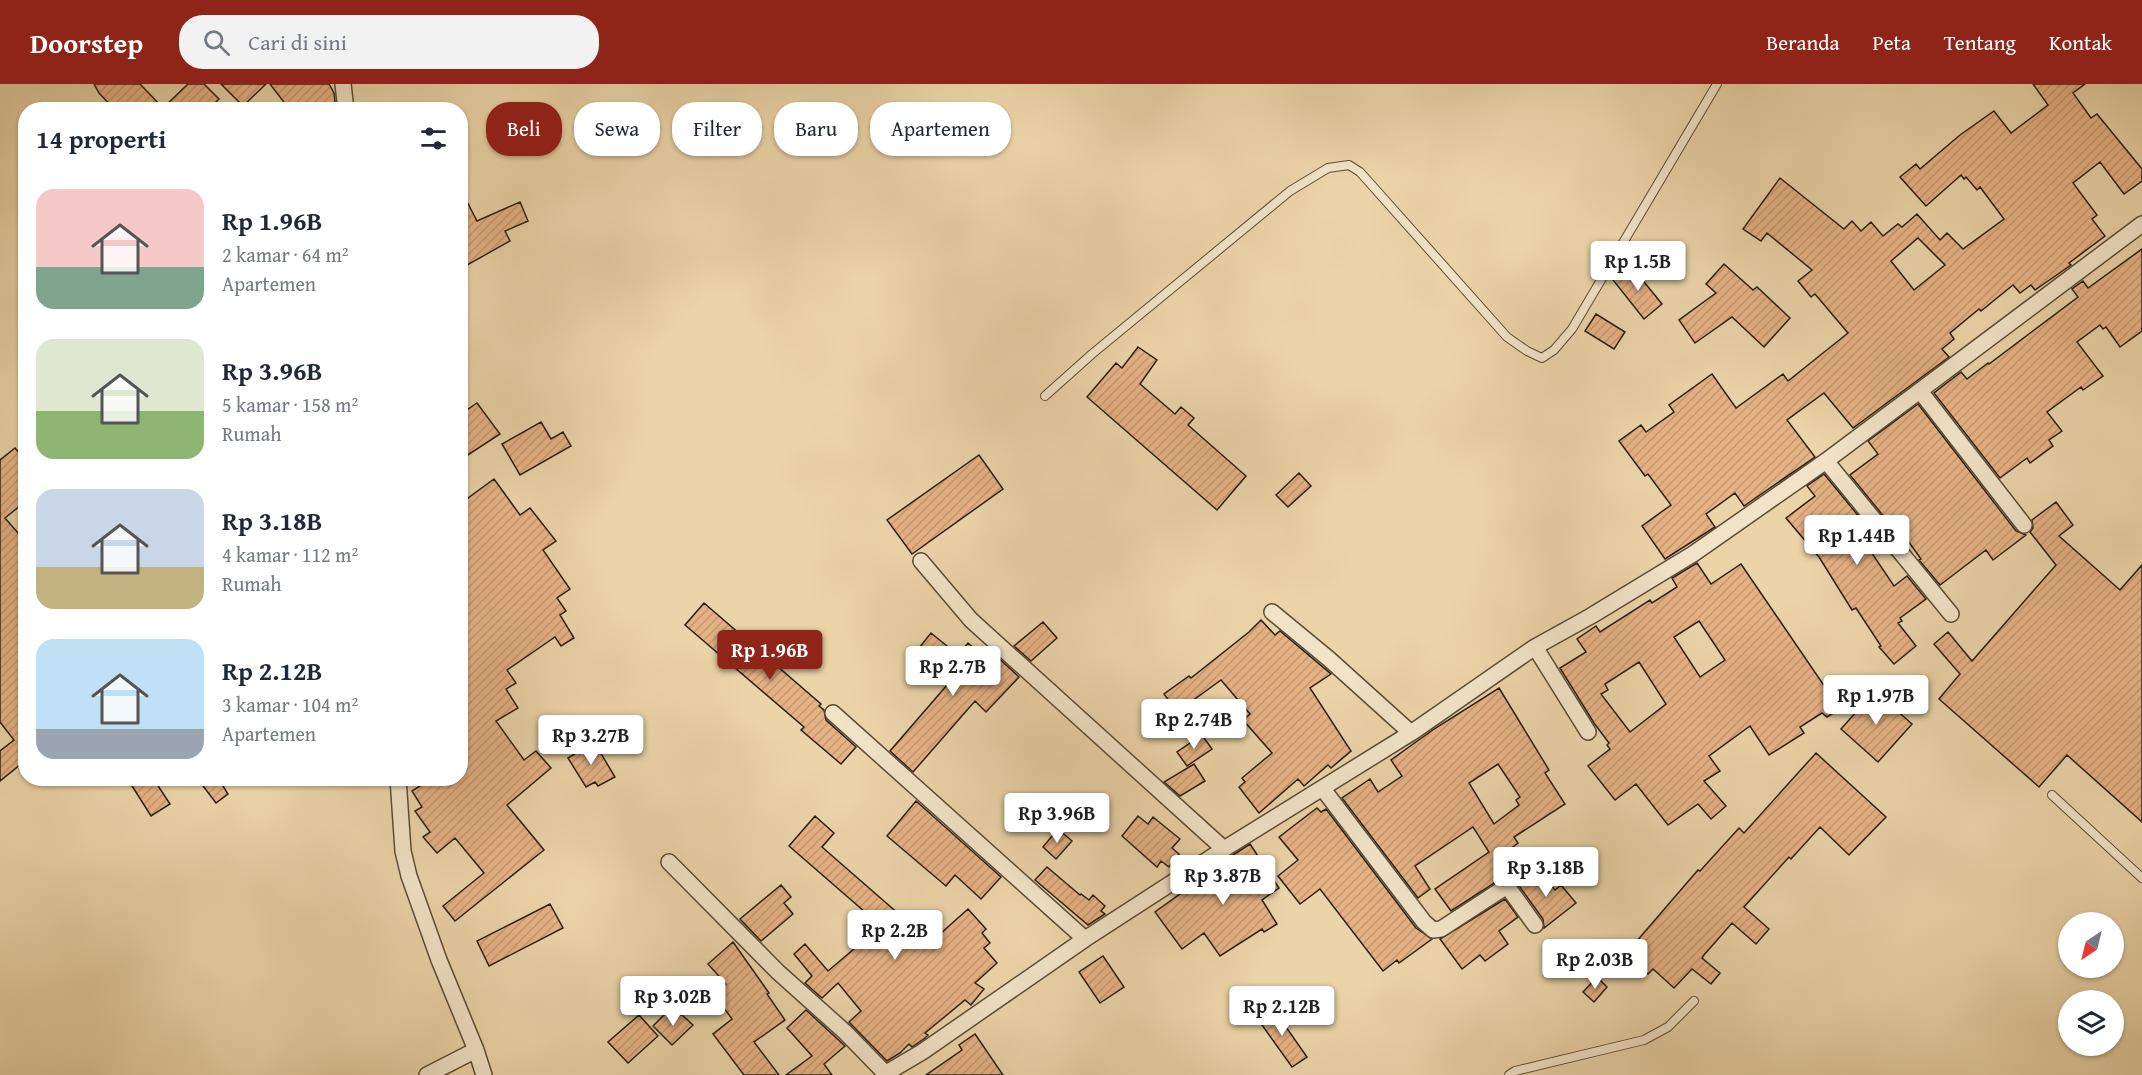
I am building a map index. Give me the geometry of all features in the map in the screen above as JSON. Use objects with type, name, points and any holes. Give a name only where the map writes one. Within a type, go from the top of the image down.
[{"type":"street","points":[[343,84],[345,102]]},
{"type":"street","points":[[669,862],[778,972],[845,1032],[884,1074],[921,1052],[1085,939],[1224,849],[1411,733],[1535,647],[1610,605],[1693,554],[1826,461],[2142,224]]},
{"type":"street","points":[[1920,391],[2024,525]]},
{"type":"street","points":[[1826,461],[1951,615]]},
{"type":"street","points":[[921,561],[971,620],[1224,849]]},
{"type":"street","points":[[1272,612],[1329,659],[1411,733]]},
{"type":"street","points":[[1535,647],[1588,732]]},
{"type":"street","points":[[833,713],[1085,939]]},
{"type":"street","points":[[399,786],[403,851],[409,876],[484,1075]]},
{"type":"street","points":[[1323,789],[1424,922],[1433,930],[1441,929],[1507,886],[1534,925]]},
{"type":"street","points":[[427,1075],[476,1050]]},
{"type":"lane","points":[[1045,396],[1092,354],[1290,191],[1328,168],[1349,165],[1360,172],[1507,337],[1542,358],[1554,350],[1572,329],[1717,84]]},
{"type":"lane","points":[[2052,795],[2142,878]]},
{"type":"lane","points":[[1509,1075],[1515,1071],[1644,1040],[1668,1027],[1694,1001]]},
{"type":"building","points":[[94,84],[140,84],[157,102],[107,102]]},
{"type":"building","points":[[188,84],[204,84],[219,99],[216,102],[169,102]]},
{"type":"building","points":[[221,84],[266,84],[247,102],[239,102]]},
{"type":"building","points":[[270,84],[329,84],[334,93],[335,102],[284,102]]},
{"type":"building","points":[[2033,84],[2085,84],[2073,93],[2091,118],[2097,114],[2142,169],[2142,181],[2124,194],[2100,162],[2073,183],[2097,215],[2092,219],[2105,236],[2069,263],[2071,265],[2035,290],[2031,285],[2020,293],[2013,285],[1981,311],[1979,309],[1950,333],[1954,339],[1942,349],[1949,357],[1853,428],[1824,393],[1787,420],[1815,457],[1744,506],[1735,493],[1706,514],[1715,527],[1665,559],[1642,526],[1671,505],[1648,474],[1645,476],[1619,441],[1641,425],[1646,432],[1674,412],[1669,405],[1712,374],[1736,408],[1783,374],[1788,381],[1848,333],[1815,294],[1811,297],[1798,281],[1812,270],[1767,233],[1761,241],[1743,229],[1780,178],[1844,229],[1852,221],[1861,231],[1871,222],[1883,236],[1898,224],[1902,227],[1917,214],[1940,240],[1947,233],[1963,249],[2004,219],[1980,187],[1977,190],[1966,177],[1964,179],[1961,175],[1926,206],[1900,177],[1916,164],[1920,169],[1960,135],[1994,111],[2011,133],[2048,105]],"holes":[[[1918,238],[1945,265],[1914,290],[1891,261]]]},
{"type":"building","points":[[520,202],[528,221],[505,231],[510,241],[468,265],[468,204],[477,221]]},
{"type":"building","points":[[2142,249],[2142,331],[2120,347],[2106,327],[2103,329],[2100,325],[2077,342],[2103,376],[2083,390],[2081,387],[2047,412],[2062,431],[2049,440],[2053,446],[2030,463],[2027,458],[2000,478],[1934,393],[1961,372],[1967,379],[1989,364],[2078,297],[2072,289],[2083,281],[2088,288]]},
{"type":"building","points":[[1724,264],[1753,290],[1757,287],[1790,318],[1764,347],[1732,317],[1695,343],[1679,320],[1716,293],[1706,284]]},
{"type":"building","points":[[1631,266],[1662,304],[1644,319],[1613,280]]},
{"type":"building","points":[[1596,314],[1625,332],[1614,349],[1585,331]]},
{"type":"building","points":[[1138,347],[1157,360],[1140,384],[1175,414],[1181,407],[1194,418],[1188,425],[1246,476],[1217,510],[1087,397],[1116,363],[1122,368]]},
{"type":"building","points":[[477,403],[500,434],[468,455],[468,409]]},
{"type":"building","points":[[1918,404],[2016,531],[2026,535],[1993,560],[1986,550],[1940,585],[1919,560],[1921,559],[1898,527],[1894,529],[1850,475],[1878,454],[1868,441]]},
{"type":"building","points":[[541,422],[551,439],[563,432],[571,446],[520,475],[502,444]]},
{"type":"building","points":[[15,448],[18,452],[18,507],[5,518],[18,533],[18,766],[0,781],[0,751],[14,740],[0,722],[0,460]]},
{"type":"building","points":[[979,455],[1003,489],[912,554],[887,520]]},
{"type":"building","points":[[1299,473],[1311,486],[1288,507],[1276,495]]},
{"type":"building","points":[[1824,474],[1879,541],[1869,549],[1894,586],[1907,576],[1926,599],[1900,618],[1902,621],[1898,623],[1916,646],[1894,664],[1879,647],[1881,646],[1856,608],[1852,610],[1819,557],[1786,518],[1815,496],[1807,486]]},
{"type":"building","points":[[494,479],[520,515],[530,508],[556,541],[543,550],[570,589],[557,598],[566,611],[560,615],[574,638],[561,646],[555,637],[507,670],[516,683],[506,689],[518,708],[496,721],[524,760],[536,751],[551,768],[507,805],[544,850],[455,921],[443,906],[484,873],[455,838],[437,853],[423,837],[430,832],[415,811],[422,807],[412,791],[420,786],[468,786],[468,498]]},
{"type":"building","points":[[2056,502],[2073,525],[2059,536],[2120,590],[2142,565],[2142,822],[2067,755],[2039,787],[1939,699],[1960,674],[1934,644],[1948,632],[1972,661],[2056,565],[2030,532],[2033,528],[2032,520]]},
{"type":"building","points":[[1697,563],[1711,584],[1741,564],[1840,709],[1827,717],[1822,713],[1800,727],[1804,733],[1769,755],[1750,726],[1709,756],[1720,771],[1704,781],[1726,806],[1711,819],[1698,804],[1668,825],[1636,784],[1615,800],[1588,766],[1610,749],[1607,745],[1609,743],[1560,668],[1586,652],[1577,639],[1596,626],[1600,632],[1650,600],[1652,603],[1677,587],[1672,578]],"holes":[[[1699,621],[1725,660],[1700,677],[1674,637]],[[1639,662],[1666,704],[1630,732],[1601,694],[1608,690],[1605,684]]]},
{"type":"building","points":[[704,603],[821,704],[819,706],[824,710],[826,720],[856,747],[841,764],[801,730],[804,727],[685,625]]},
{"type":"building","points":[[1261,620],[1275,635],[1280,631],[1331,674],[1310,688],[1351,751],[1331,768],[1328,765],[1304,786],[1298,779],[1259,813],[1239,787],[1245,782],[1242,778],[1272,753],[1243,720],[1250,714],[1221,680],[1177,712],[1164,694],[1189,676],[1191,678]]},
{"type":"building","points":[[1043,622],[1057,638],[1031,661],[1014,646]]},
{"type":"building","points":[[931,633],[958,655],[968,643],[987,660],[993,653],[1019,677],[986,712],[975,701],[913,772],[890,751],[954,677],[919,648]]},
{"type":"building","points":[[1499,688],[1549,770],[1545,773],[1565,804],[1514,837],[1518,843],[1497,859],[1509,877],[1502,878],[1451,911],[1435,889],[1489,852],[1473,827],[1415,866],[1430,889],[1418,898],[1342,798],[1370,779],[1378,792],[1402,776],[1391,760],[1434,729]],"holes":[[[1498,764],[1520,797],[1516,800],[1519,805],[1494,824],[1469,783]]]},
{"type":"building","points":[[1875,691],[1912,724],[1878,762],[1841,729]]},
{"type":"building","points":[[1202,735],[1212,749],[1187,766],[1177,752]]},
{"type":"building","points":[[594,742],[615,777],[598,786],[595,782],[586,787],[568,758]]},
{"type":"building","points":[[1816,753],[1886,817],[1849,855],[1820,827],[1791,859],[1789,857],[1744,907],[1769,929],[1756,944],[1732,923],[1704,955],[1702,958],[1720,973],[1711,984],[1692,969],[1674,988],[1653,969],[1648,974],[1634,961],[1638,956],[1630,949],[1698,870],[1700,871],[1739,828],[1744,833]]},
{"type":"building","points":[[1194,764],[1205,781],[1180,796],[1164,782]]},
{"type":"building","points":[[132,786],[158,786],[170,804],[151,816]]},
{"type":"building","points":[[203,786],[223,786],[228,794],[216,803]]},
{"type":"building","points":[[916,801],[1001,877],[981,899],[955,875],[946,886],[887,836]]},
{"type":"building","points":[[1317,808],[1321,812],[1326,809],[1416,928],[1432,939],[1399,963],[1397,960],[1383,971],[1320,889],[1300,904],[1278,876],[1298,860],[1279,837]]},
{"type":"building","points":[[815,816],[834,833],[822,847],[931,942],[968,909],[986,929],[982,933],[990,943],[984,948],[997,963],[975,983],[984,989],[971,1005],[965,1000],[925,1033],[928,1035],[925,1038],[912,1047],[909,1044],[887,1061],[849,1022],[861,1011],[838,983],[822,998],[805,983],[812,976],[794,954],[805,944],[828,971],[881,926],[789,846]]},
{"type":"building","points":[[1138,816],[1148,824],[1153,817],[1180,839],[1172,848],[1179,854],[1169,867],[1161,861],[1157,867],[1122,836]]},
{"type":"building","points":[[1058,829],[1072,841],[1056,859],[1043,847]]},
{"type":"building","points":[[1250,844],[1279,888],[1262,900],[1277,924],[1264,932],[1262,929],[1220,956],[1204,933],[1182,949],[1155,912],[1205,873],[1212,883],[1239,864],[1233,855]]},
{"type":"building","points":[[1047,867],[1080,895],[1089,900],[1093,895],[1105,906],[1101,911],[1105,914],[1088,925],[1035,880]]},
{"type":"building","points":[[1540,872],[1555,890],[1561,885],[1576,903],[1544,928],[1543,919],[1517,883],[1527,875],[1531,880]]},
{"type":"building","points":[[781,885],[791,897],[784,903],[793,914],[761,941],[740,919]]},
{"type":"building","points":[[1505,899],[1518,917],[1499,931],[1508,944],[1485,961],[1480,955],[1462,969],[1440,939]]},
{"type":"building","points":[[550,904],[563,928],[489,966],[477,941]]},
{"type":"building","points":[[733,942],[785,1020],[754,1042],[779,1075],[744,1075],[713,1034],[732,1019],[713,993],[726,984],[708,964]]},
{"type":"building","points":[[1103,956],[1124,987],[1100,1003],[1079,972]]},
{"type":"building","points":[[1597,977],[1607,987],[1594,1002],[1583,992]]},
{"type":"building","points":[[1272,1007],[1307,1057],[1292,1067],[1257,1018]]},
{"type":"building","points":[[669,1010],[677,1018],[681,1014],[693,1025],[672,1045],[653,1026]]},
{"type":"building","points":[[806,1010],[845,1046],[824,1064],[832,1075],[786,1075],[812,1056],[787,1028]]},
{"type":"building","points":[[639,1015],[658,1036],[628,1063],[608,1042]]},
{"type":"building","points":[[975,1034],[1003,1075],[926,1075],[962,1050],[959,1045]]}]
